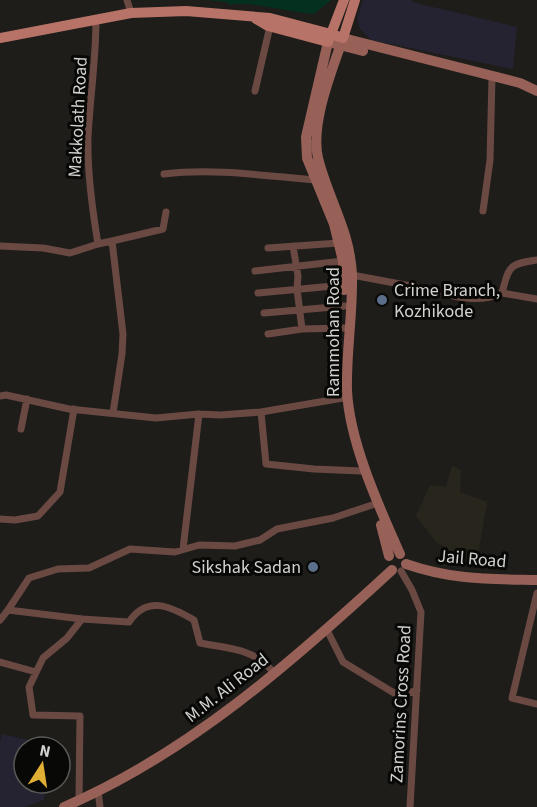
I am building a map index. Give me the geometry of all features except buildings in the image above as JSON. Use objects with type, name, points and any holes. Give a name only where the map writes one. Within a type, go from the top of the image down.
[{"type":"main road","points":[[329,38],[344,0]]},
{"type":"main road","points":[[342,42],[355,0]]},
{"type":"main road","points":[[0,38],[131,13],[186,11],[231,13],[270,18],[342,42],[432,60],[439,64],[520,83],[537,91]]},
{"type":"main road","points":[[252,17],[270,26],[329,38]]},
{"type":"main road","name":"Rammohan Road","points":[[329,38],[306,136],[307,158],[352,275],[347,392],[352,422],[395,555]]},
{"type":"main road","name":"Rammohan Road","points":[[342,42],[320,113],[316,136],[318,157],[344,230],[345,306],[342,372],[343,398],[349,433],[372,505],[395,555]]},
{"type":"main road","points":[[395,555],[406,560],[400,568],[388,566],[395,555]]},
{"type":"main road","name":"Jail Road","points":[[400,568],[477,579],[537,580]]},
{"type":"main road","name":"M.M. Ali Road","points":[[64,807],[147,764],[231,709],[400,568]]},
{"type":"street","points":[[127,0],[131,13]]},
{"type":"street","name":"Makkolath Road","points":[[96,20],[96,57],[88,136],[90,194],[98,244]]},
{"type":"street","points":[[255,91],[270,26]]},
{"type":"street","points":[[483,211],[490,160],[492,77]]},
{"type":"street","points":[[164,174],[240,173],[315,180]]},
{"type":"street","points":[[0,246],[42,248],[70,253],[163,229],[166,212]]},
{"type":"street","points":[[112,241],[123,334],[123,354],[112,413]]},
{"type":"street","points":[[268,248],[339,243]]},
{"type":"street","points":[[293,246],[302,329]]},
{"type":"street","points":[[255,271],[344,258]]},
{"type":"street","points":[[502,293],[507,273],[517,263],[537,260]]},
{"type":"street","points":[[352,275],[458,298],[490,299],[502,293],[537,299]]},
{"type":"street","points":[[258,293],[344,285]]},
{"type":"street","points":[[264,312],[345,306]]},
{"type":"street","points":[[268,334],[302,329],[344,328]]},
{"type":"street","points":[[0,396],[6,395],[74,409],[156,418],[261,412],[343,398]]},
{"type":"street","points":[[21,429],[27,399]]},
{"type":"street","points":[[0,519],[15,520],[38,516],[60,492],[74,409]]},
{"type":"street","points":[[261,412],[266,464],[361,471]]},
{"type":"street","points":[[183,549],[199,414]]},
{"type":"street","points":[[0,620],[29,578],[58,569],[88,568],[130,549],[175,552],[199,545],[235,546],[260,540],[277,529],[333,518],[372,505]]},
{"type":"street","name":"Zamorins Cross Road","points":[[400,568],[421,612],[410,807]]},
{"type":"street","points":[[537,593],[512,698],[537,704]]},
{"type":"street","points":[[8,610],[129,622],[135,612],[147,605],[174,608],[194,620],[200,643],[249,653],[265,662],[274,673]]},
{"type":"street","points":[[79,800],[81,716],[33,715],[29,687],[43,658],[67,638],[82,619]]},
{"type":"street","points":[[327,630],[343,662],[394,693],[408,693],[417,690]]},
{"type":"street","points":[[0,662],[36,672]]},
{"type":"street","points":[[98,790],[100,807]]},
{"type":"shaded area","points":[[363,0],[412,0],[412,2],[517,27],[513,69],[371,40],[360,29],[357,18]]},
{"type":"shaded area","points":[[452,466],[461,470],[460,492],[487,502],[476,567],[443,566],[447,547],[437,543],[416,516],[430,485],[446,487]]},
{"type":"shaded area","points":[[2,734],[12,736],[12,795],[45,795],[44,800],[24,807],[0,807],[0,741]]},
{"type":"green space","points":[[207,0],[331,0],[314,14],[246,4],[231,5],[226,2]]},
{"type":"place","name":"Crime Branch, Kozhikode","points":[[382,300]]},
{"type":"place","name":"Sikshak Sadan","points":[[313,567]]}]
